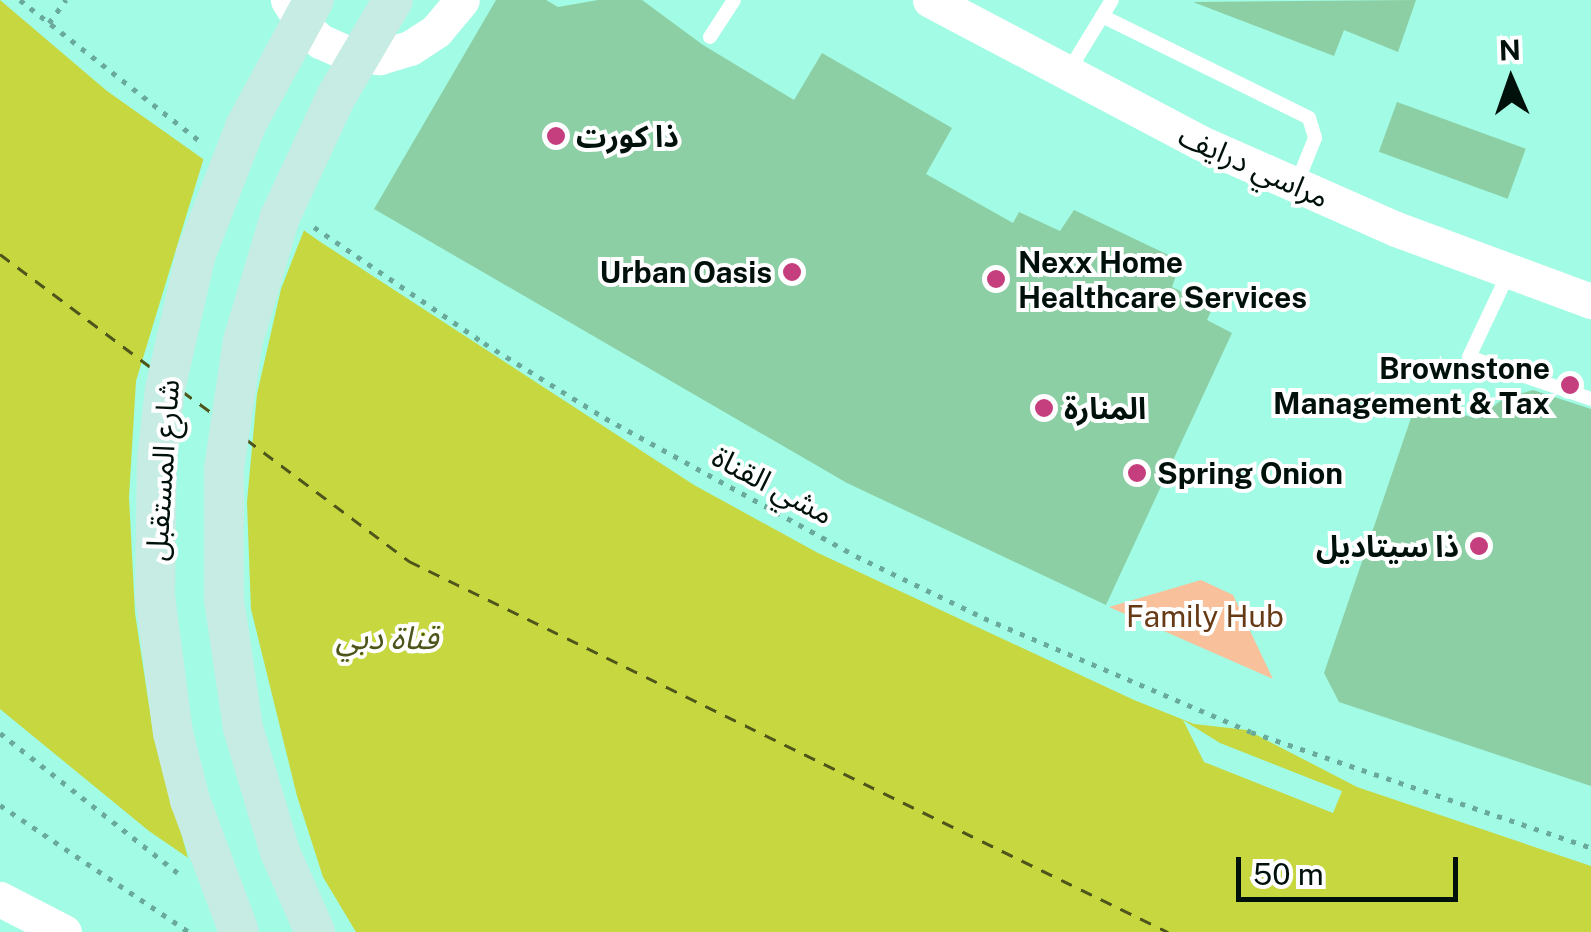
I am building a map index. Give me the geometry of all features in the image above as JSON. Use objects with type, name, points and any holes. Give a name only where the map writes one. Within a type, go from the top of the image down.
[{"type":"main road","name":"شارع المستقبل","points":[[238,932],[190,800],[170,716],[155,596],[156,458],[178,321],[207,221],[270,75],[314,0]]},
{"type":"main road","name":"شارع المستقبل","points":[[315,932],[280,852],[243,728],[224,600],[224,469],[243,341],[280,216],[337,95],[393,0]]},
{"type":"street","points":[[288,0],[305,27],[320,41],[349,54],[380,57],[410,48],[436,31],[462,0]]},
{"type":"street","name":"مراسي درايف","points":[[930,0],[1066,75],[1296,186],[1508,272],[1591,301]]},
{"type":"street","points":[[0,899],[64,932]]},
{"type":"lane","points":[[710,37],[734,0]]},
{"type":"lane","points":[[1066,75],[1112,0]]},
{"type":"lane","points":[[1102,16],[1308,118],[1315,138],[1296,186]]},
{"type":"lane","points":[[1508,272],[1468,357],[1591,399]]},
{"type":"path","points":[[20,0],[203,144]]},
{"type":"path","points":[[49,22],[66,0]]},
{"type":"path","name":"مشي القناة","points":[[307,222],[484,343],[606,418],[730,489],[952,603],[1251,732],[1386,782],[1591,848]]},
{"type":"path","points":[[0,733],[189,881]]},
{"type":"path","points":[[0,805],[189,932]]},
{"type":"green space","name":"Family Hub","points":[[1201,580],[1233,595],[1273,679],[1109,607]]},
{"type":"water","name":"قناة دبي","points":[[0,0],[107,91],[319,241],[694,485],[818,553],[1134,700],[1194,724],[1247,730],[1357,787],[1591,866],[1591,932],[296,932],[149,831],[0,709]]},
{"type":"pier","points":[[205,154],[306,225],[281,289],[257,394],[247,502],[251,609],[297,796],[323,877],[356,932],[287,932],[190,865],[153,732],[135,613],[129,497],[136,381]]},
{"type":"pier","points":[[1183,720],[1220,743],[1342,791],[1333,813],[1204,762]]},
{"type":"building","points":[[496,0],[546,0],[558,7],[598,0],[642,0],[703,45],[794,100],[822,53],[952,128],[926,174],[1013,223],[1019,212],[1060,231],[1074,210],[1181,261],[1172,287],[1213,307],[1207,320],[1232,333],[1106,605],[847,483],[374,209]]},
{"type":"building","points":[[1416,0],[1398,52],[1344,30],[1334,56],[1193,2]]},
{"type":"building","points":[[1397,102],[1526,149],[1508,199],[1379,152]]},
{"type":"building","name":"ذا سيتاديل","points":[[1533,390],[1591,409],[1591,786],[1339,702],[1324,673],[1412,415],[1434,405],[1477,419],[1503,399]]},
{"type":"ferry route","points":[[0,254],[152,368]]},
{"type":"ferry route","points":[[182,391],[212,413]]},
{"type":"ferry route","points":[[246,439],[409,561],[1168,932]]},
{"type":"place","name":"ذا كورت","points":[[556,136]]},
{"type":"place","name":"Urban Oasis","points":[[792,272]]},
{"type":"place","name":"Nexx Home Healthcare Services","points":[[996,279]]},
{"type":"place","name":"Brownstone Management & Tax","points":[[1570,385]]},
{"type":"place","name":"المنارة","points":[[1044,408]]},
{"type":"place","name":"Spring Onion","points":[[1137,473]]},
{"type":"place","name":"ذا سيتاديل","points":[[1479,546]]}]
